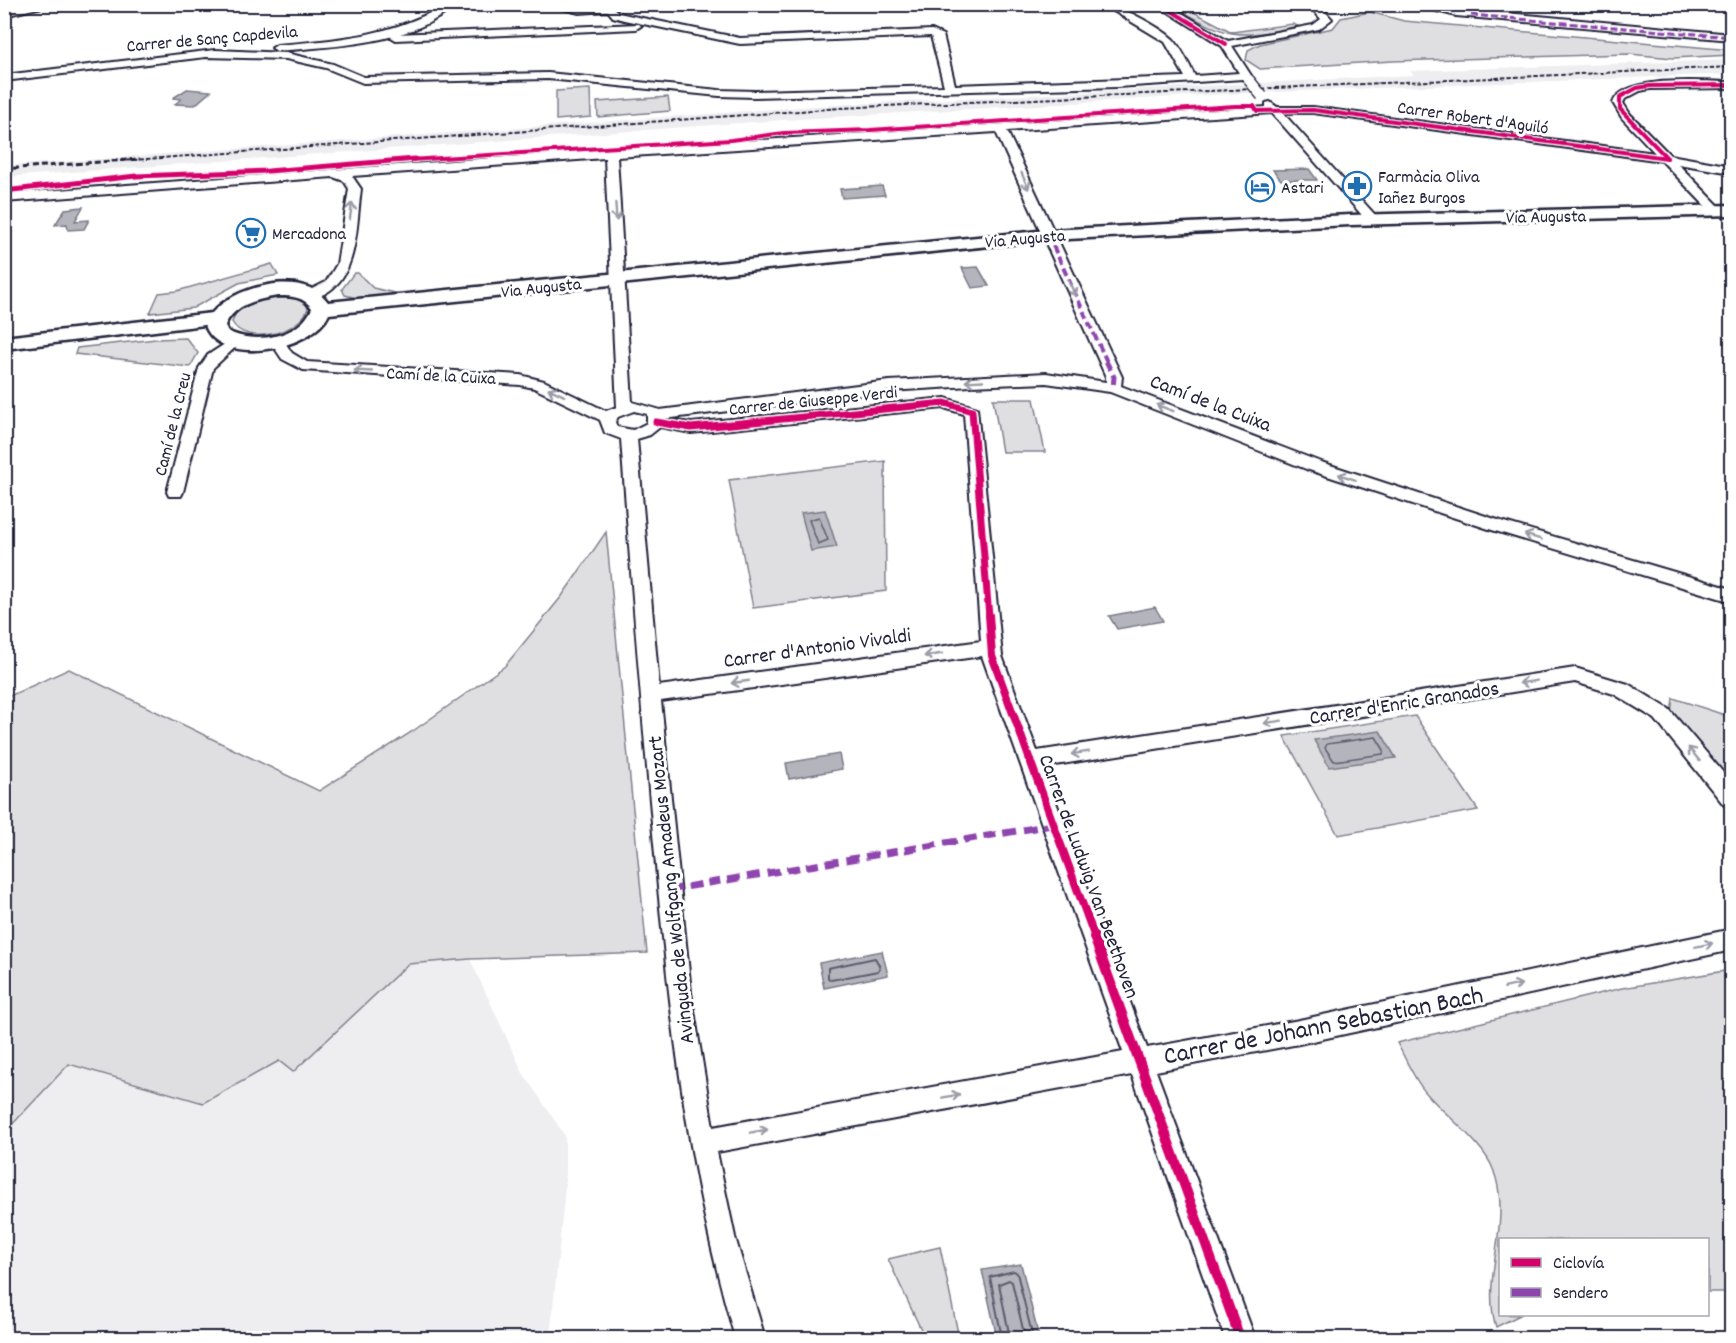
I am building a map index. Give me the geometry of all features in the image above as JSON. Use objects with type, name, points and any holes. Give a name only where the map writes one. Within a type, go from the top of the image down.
[{"type":"main road","name":"Via Augusta","points":[[217,318],[235,302],[253,295],[290,290],[316,302],[620,278],[1048,235],[1372,219],[1724,211]]},
{"type":"main road","points":[[4,343],[217,318],[215,325],[218,334],[234,342],[258,344],[277,341],[306,329],[314,323],[316,302]]},
{"type":"street","points":[[4,13],[51,4]]},
{"type":"street","name":"Carrer de Sanç Capdevila","points":[[4,78],[204,54],[339,42],[417,22],[453,4]]},
{"type":"street","points":[[548,4],[579,10],[610,6],[616,15],[740,41],[932,33],[938,35],[950,88]]},
{"type":"street","points":[[1106,4],[1168,40],[1178,51],[1191,80]]},
{"type":"street","points":[[1160,4],[1226,44],[1247,78],[1262,96],[1372,219]]},
{"type":"street","points":[[1226,44],[1316,27],[1327,18],[1312,4]]},
{"type":"street","points":[[1414,4],[1456,13],[1731,37]]},
{"type":"street","points":[[361,38],[669,26]]},
{"type":"street","points":[[308,60],[314,54],[339,42]]},
{"type":"street","points":[[204,54],[265,55],[308,60],[350,77],[377,81],[548,76],[719,93],[755,94],[1247,78]]},
{"type":"street","points":[[1724,211],[1667,158],[1620,109],[1620,97],[1637,88],[1650,86],[1731,85]]},
{"type":"street","name":"Carrer Robert d'Aguiló","points":[[4,198],[388,169],[1274,110],[1313,110],[1667,158],[1731,170]]},
{"type":"street","points":[[1000,128],[1114,377],[1113,388]]},
{"type":"street","points":[[608,418],[625,407],[620,278],[611,154]]},
{"type":"street","points":[[355,189],[388,169]]},
{"type":"street","points":[[316,302],[342,270],[355,189],[349,179],[334,174]]},
{"type":"street","name":"Camí de la Cuixa","points":[[277,341],[287,356],[303,366],[520,380],[539,384],[608,418],[608,427],[611,430],[629,435]]},
{"type":"street","name":"Camí de la Creu","points":[[175,492],[206,368],[213,358],[234,342]]},
{"type":"street","name":"Camí de la Cuixa","points":[[656,418],[889,386],[1046,378],[1113,388],[1312,465],[1588,554],[1731,596]]},
{"type":"street","name":"Carrer de Giuseppe Verdi","points":[[625,407],[648,408],[656,418],[691,428],[873,408],[945,403],[972,411]]},
{"type":"street","name":"Carrer de Ludwig Van Beethoven","points":[[972,411],[992,656],[1240,1338]]},
{"type":"street","points":[[629,435],[646,431],[656,418]]},
{"type":"street","name":"Avinguda de Wolfgang Amadeus Mozart","points":[[629,435],[650,695],[679,992],[702,1142],[722,1237],[750,1338]]},
{"type":"street","name":"Carrer d'Antonio Vivaldi","points":[[650,695],[991,647]]},
{"type":"street","name":"Carrer d'Enric Granados","points":[[1029,761],[1575,675],[1621,688],[1662,714],[1731,799]]},
{"type":"street","name":"Carrer de Johann Sebastian Bach","points":[[702,1142],[1310,1029],[1731,939]]},
{"type":"shaded area","points":[[1170,5],[1180,5],[1232,32],[1293,24],[1298,26],[1258,33],[1231,33]]},
{"type":"shaded area","points":[[1370,12],[1404,21],[1731,50],[1731,55],[1673,58],[1629,54],[1393,61],[1260,69],[1246,60],[1248,50],[1260,44],[1333,28],[1341,18]]},
{"type":"shaded area","points":[[1731,60],[1731,74],[1227,94],[782,120],[5,177],[5,166],[814,106],[1414,75],[1410,71]]},
{"type":"shaded area","points":[[590,89],[591,117],[556,120],[556,91]]},
{"type":"shaded area","points":[[668,97],[670,111],[598,117],[597,102]]},
{"type":"shaded area","points":[[272,264],[278,275],[239,283],[193,308],[150,313],[159,293],[177,291]]},
{"type":"shaded area","points":[[354,273],[358,273],[373,288],[399,294],[357,298],[345,295],[342,289]]},
{"type":"shaded area","points":[[279,296],[296,298],[303,301],[308,308],[295,324],[272,334],[260,335],[248,334],[239,330],[232,322],[239,310],[251,302]]},
{"type":"shaded area","points":[[186,338],[198,353],[190,367],[75,354],[77,348]]},
{"type":"shaded area","points":[[993,399],[1034,399],[1045,452],[1002,452]]},
{"type":"shaded area","points":[[885,461],[886,591],[753,608],[729,480]]},
{"type":"shaded area","points":[[606,532],[647,953],[470,959],[408,964],[293,1072],[279,1061],[203,1103],[69,1064],[5,1132],[5,698],[69,669],[319,791],[413,731],[505,666],[562,596]]},
{"type":"shaded area","points":[[1673,698],[1731,717],[1731,787],[1671,714]]},
{"type":"shaded area","points":[[1415,716],[1478,810],[1338,835],[1284,736]]},
{"type":"shaded area","points":[[470,959],[523,1073],[565,1136],[565,1188],[550,1338],[5,1338],[4,1132],[69,1064],[203,1103],[280,1061],[293,1072],[408,964]]},
{"type":"shaded area","points":[[1731,970],[1731,1292],[1709,1292],[1709,1238],[1499,1238],[1499,1316],[1518,1316],[1496,1327],[1492,1308],[1492,1288],[1500,1209],[1499,1189],[1493,1169],[1473,1140],[1422,1088],[1397,1043],[1622,988]]},
{"type":"shaded area","points":[[940,1247],[959,1338],[925,1338],[888,1259]]},
{"type":"water","points":[[187,89],[211,91],[195,105],[175,104],[181,99],[173,98]]},
{"type":"water","points":[[1309,169],[1317,180],[1281,180],[1273,170]]},
{"type":"water","points":[[882,186],[885,195],[842,198],[840,189]]},
{"type":"water","points":[[83,207],[75,221],[89,220],[84,229],[68,230],[67,224],[55,225],[65,209]]},
{"type":"water","points":[[978,267],[989,286],[972,288],[962,268]]},
{"type":"water","points":[[825,510],[837,547],[811,551],[801,513]]},
{"type":"water","points":[[1155,607],[1163,621],[1117,629],[1109,616]]},
{"type":"water","points":[[1380,731],[1396,758],[1329,767],[1314,740]]},
{"type":"water","points":[[839,754],[842,769],[789,779],[786,763]]},
{"type":"water","points":[[882,951],[888,975],[824,988],[819,963]]},
{"type":"water","points":[[1021,1264],[1039,1338],[997,1338],[982,1270]]},
{"type":"railway","points":[[120,161],[840,108],[1732,67]]},
{"type":"railway","points":[[4,169],[140,159]]},
{"type":"marked path","points":[[1471,15],[1732,37]]},
{"type":"marked path","points":[[1048,235],[1114,377],[1113,388]]},
{"type":"marked path","points":[[668,890],[1052,825]]},
{"type":"cycle path","points":[[1160,4],[1226,44]]},
{"type":"cycle path","points":[[1667,158],[1620,109],[1620,97],[1637,88],[1650,86],[1732,85]]},
{"type":"cycle path","points":[[4,191],[136,176],[268,171],[400,160],[731,140],[784,133],[870,130],[1235,106],[1254,106],[1257,111],[1313,110],[1667,158]]},
{"type":"cycle path","points":[[656,422],[691,428],[874,408],[945,403],[972,411],[992,656],[1240,1338]]},
{"type":"place","name":"Farmàcia Oliva Iañez Burgos","points":[[1357,186]]},
{"type":"place","name":"Astari","points":[[1260,187]]},
{"type":"place","name":"Mercadona","points":[[251,233]]}]
